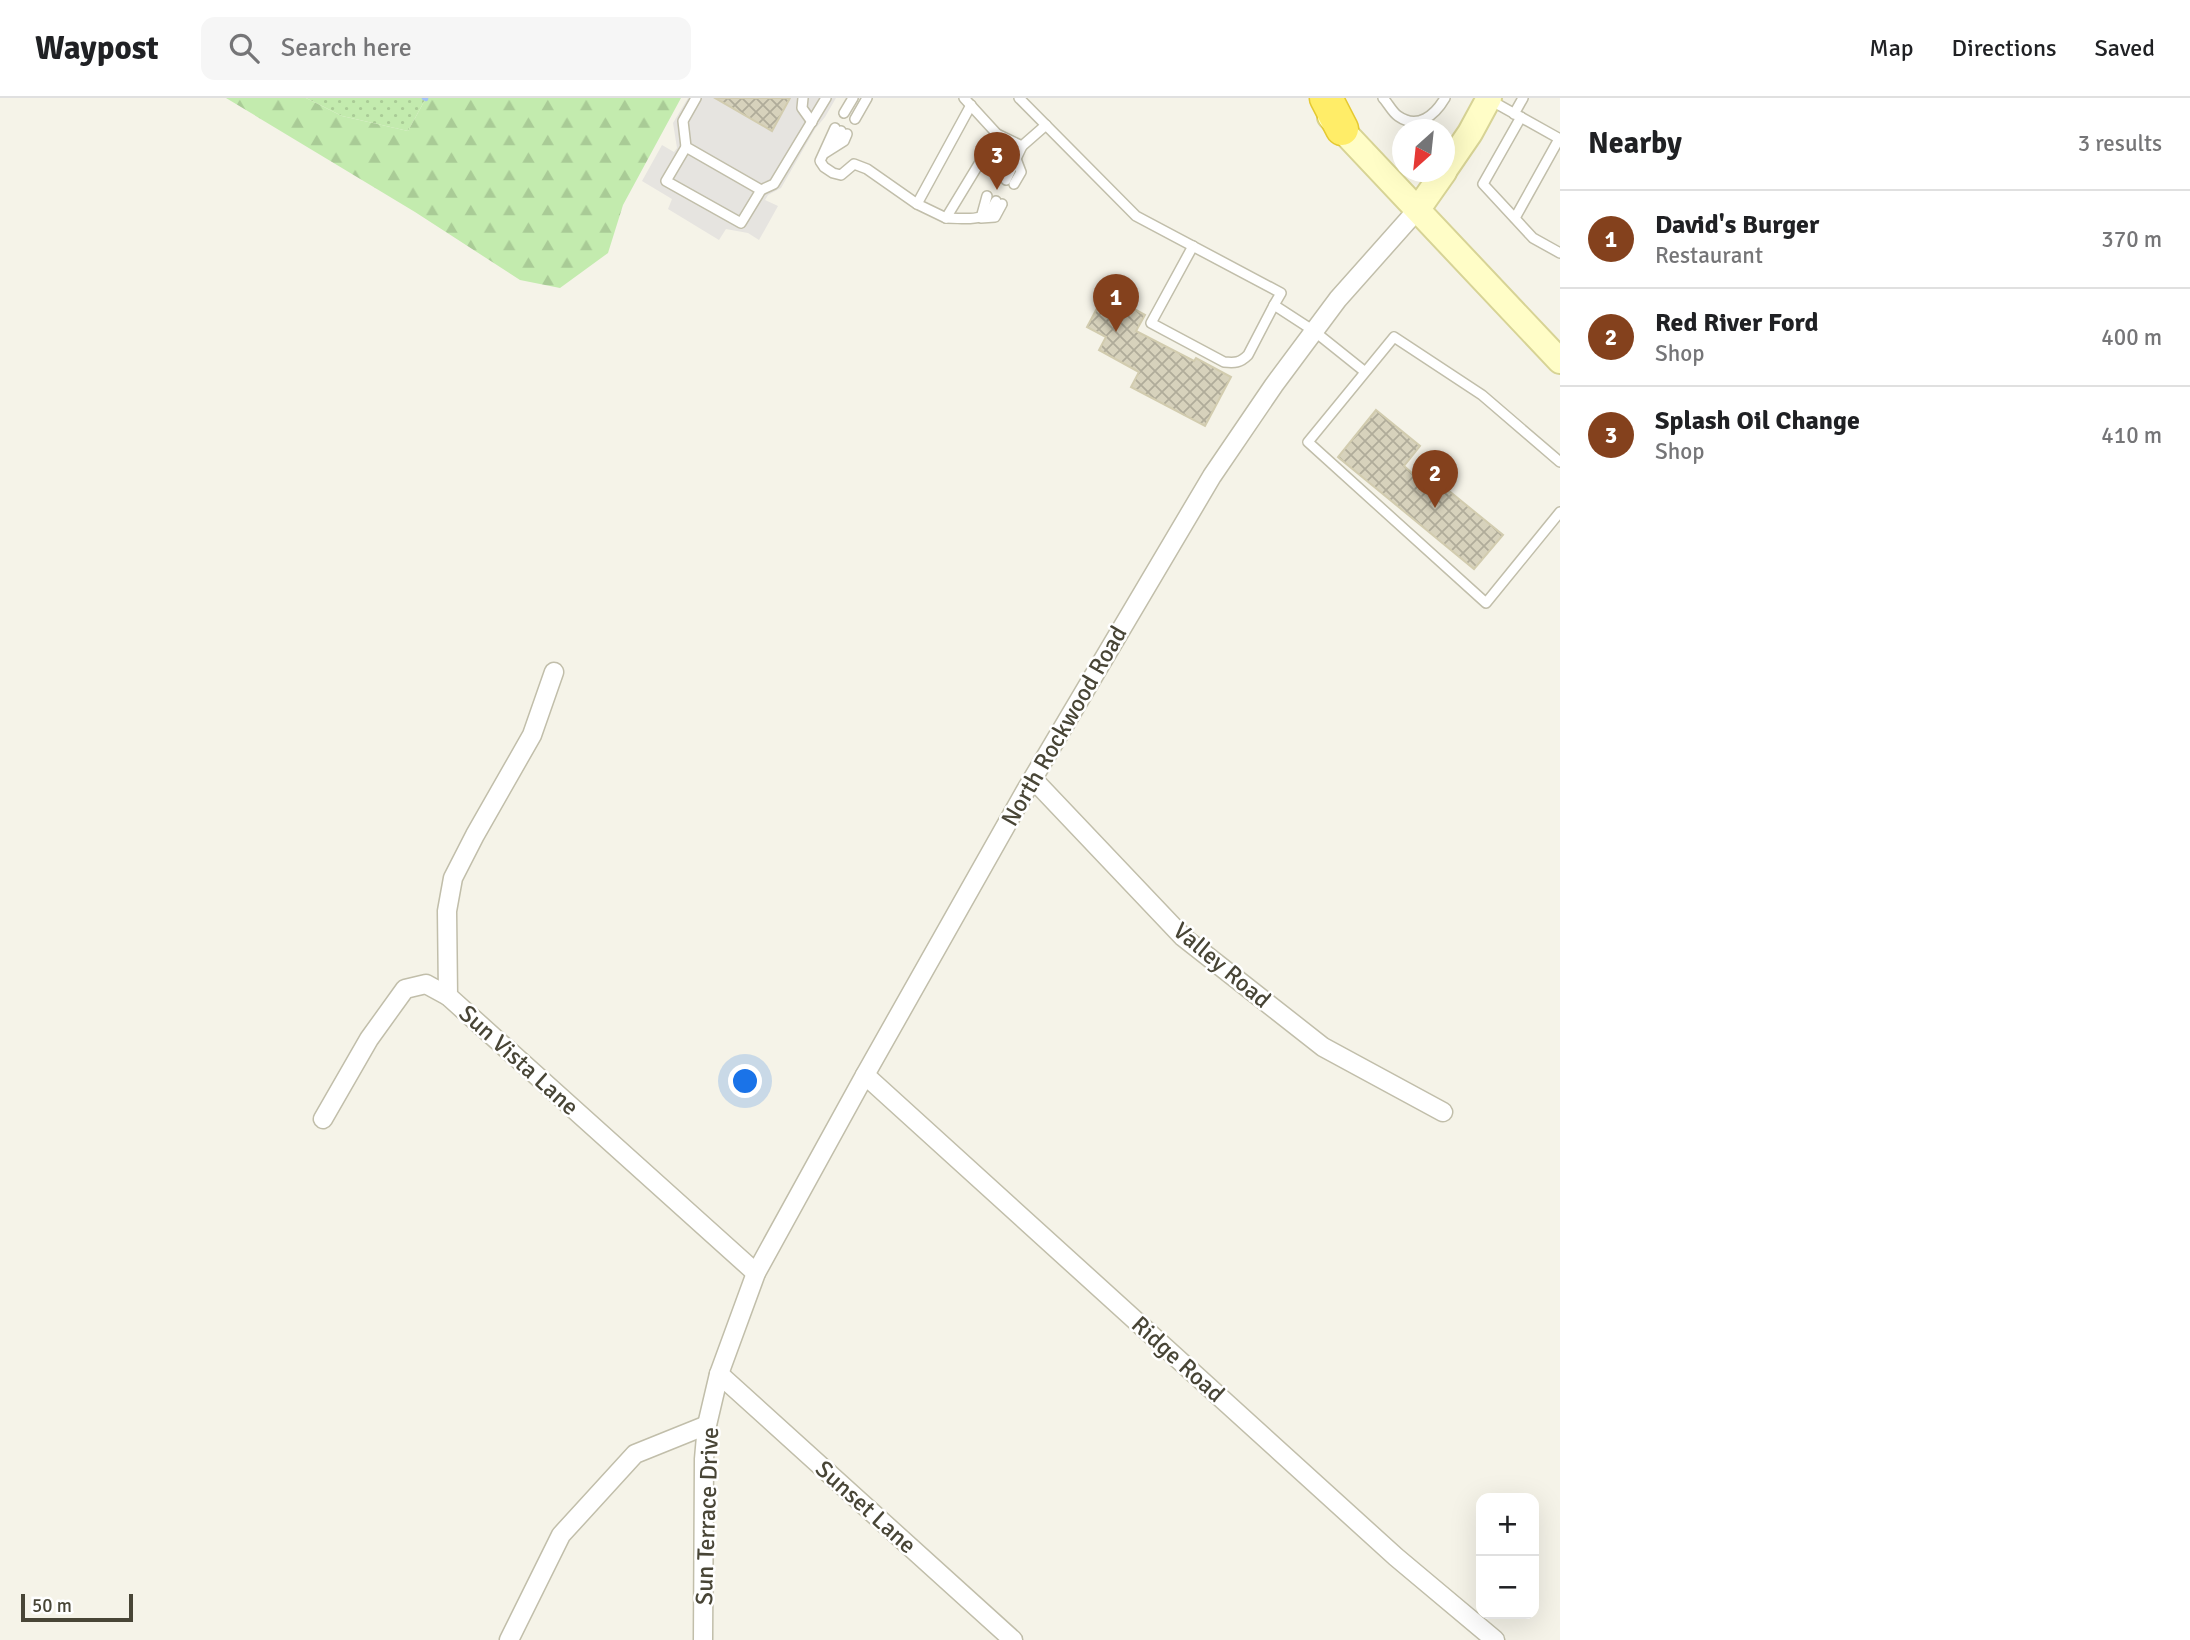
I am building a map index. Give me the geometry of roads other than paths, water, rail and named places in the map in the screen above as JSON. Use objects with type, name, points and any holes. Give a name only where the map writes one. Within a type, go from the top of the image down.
[{"type":"highway","points":[[1326,98],[1342,129]]},
{"type":"main road","points":[[1311,98],[1560,360]]},
{"type":"main road","points":[[1455,156],[1471,133],[1489,99]]},
{"type":"main road","points":[[1418,209],[1436,182]]},
{"type":"street","name":"North Rockwood Road","points":[[756,1273],[1033,779],[1212,476],[1274,385],[1338,299],[1418,209]]},
{"type":"street","name":"Sun Vista Lane","points":[[554,672],[532,735],[453,878],[447,911],[448,996],[756,1273]]},
{"type":"street","name":"Valley Road","points":[[1033,779],[1184,937],[1324,1047],[1443,1112]]},
{"type":"street","points":[[323,1119],[369,1039],[405,989],[426,984],[448,996]]},
{"type":"street","name":"Ridge Road","points":[[865,1075],[1396,1557],[1495,1640]]},
{"type":"street","name":"Sun Terrace Drive","points":[[703,1640],[704,1459],[707,1424],[719,1374],[756,1273]]},
{"type":"street","name":"Sunset Lane","points":[[719,1374],[1013,1640]]},
{"type":"street","points":[[509,1640],[561,1535],[635,1454],[707,1424]]},
{"type":"lane","points":[[696,98],[683,121],[686,147],[666,181],[741,223],[761,190],[774,184],[825,98]]},
{"type":"lane","points":[[803,98],[802,107],[812,122]]},
{"type":"lane","points":[[850,116],[853,98]]},
{"type":"lane","points":[[850,116],[860,98]]},
{"type":"lane","points":[[850,116],[867,98]]},
{"type":"lane","points":[[1018,98],[1136,216],[1193,246],[1281,293],[1248,355],[1241,361],[1224,362],[1151,323],[1193,246]]},
{"type":"lane","points":[[1383,98],[1398,116],[1416,122],[1431,118],[1445,98]]},
{"type":"lane","points":[[1523,98],[1517,116],[1483,184],[1533,238],[1560,253]]},
{"type":"lane","points":[[1489,99],[1559,139],[1515,218]]},
{"type":"lane","points":[[917,204],[967,102],[997,134],[1022,146]]},
{"type":"lane","points":[[1016,159],[1021,172],[1006,180],[1004,167],[1016,159],[1022,146],[1046,125]]},
{"type":"lane","points":[[841,131],[844,141],[825,153],[820,161],[833,173],[841,175],[854,164],[867,169],[917,204],[946,218],[981,218],[991,212],[995,200]]},
{"type":"lane","points":[[946,218],[997,134]]},
{"type":"lane","points":[[686,147],[761,190]]},
{"type":"lane","points":[[1274,305],[1314,331],[1364,372]]},
{"type":"lane","points":[[1560,462],[1482,395],[1394,337],[1308,442],[1486,603],[1560,512]]},
{"type":"place","name":"Splash Oil Change","points":[[997,190]]},
{"type":"place","name":"David's Burger","points":[[1116,332]]},
{"type":"place","name":"Red River Ford","points":[[1435,508]]}]
